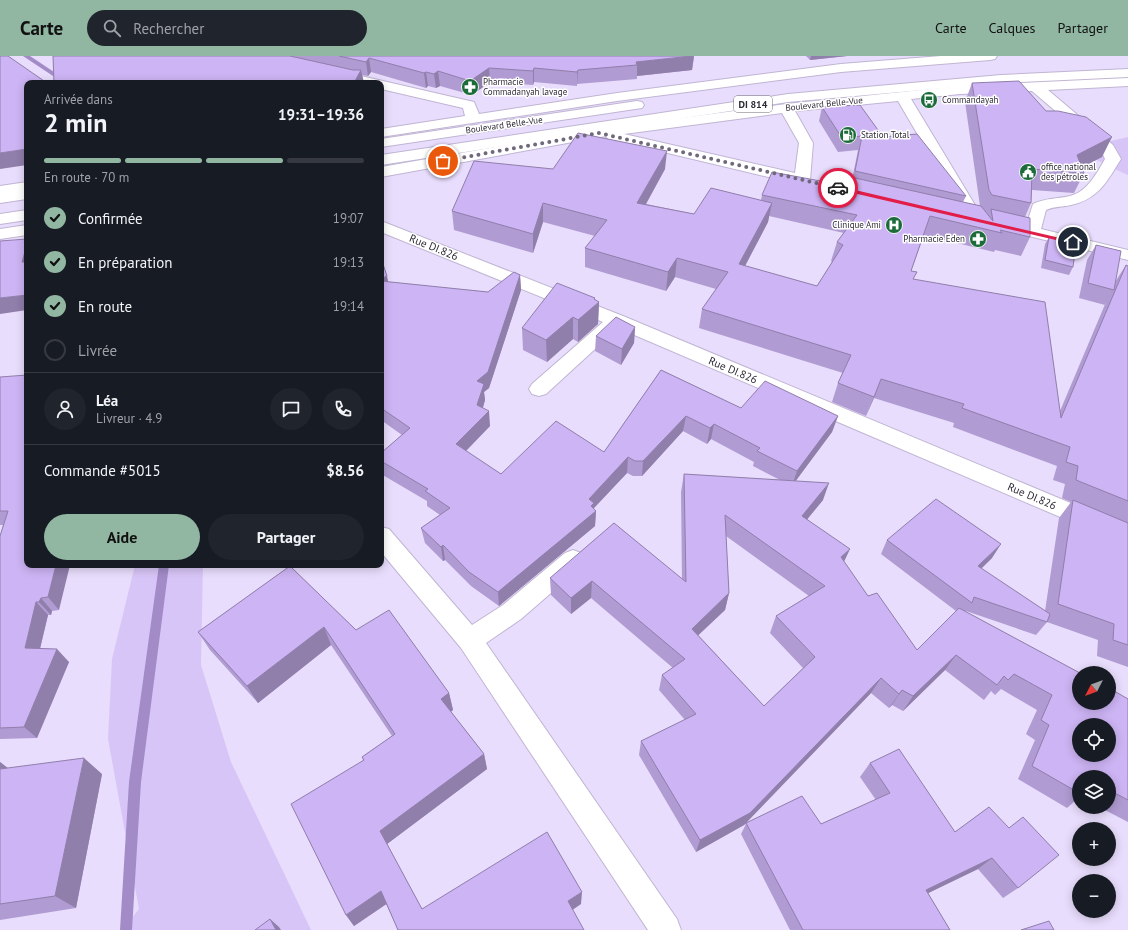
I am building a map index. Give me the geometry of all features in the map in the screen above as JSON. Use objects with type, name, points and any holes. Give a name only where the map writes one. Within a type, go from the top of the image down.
[{"type":"street","name":"Boulevard Belle-Vue","points":[[384,133],[617,97],[841,68],[993,60]]},
{"type":"street","name":"Boulevard Belle-Vue","points":[[384,143],[780,85],[993,60]]},
{"type":"street","points":[[323,71],[361,80]]},
{"type":"street","name":"Boulevard Belle-Vue","points":[[384,160],[788,98],[1001,79],[1128,73]]},
{"type":"street","name":"Boulevard Belle-Vue","points":[[384,171],[599,133],[786,108],[960,90],[1128,82]]},
{"type":"street","points":[[384,85],[469,105],[472,119]]},
{"type":"street","points":[[1032,233],[1038,207],[1047,202],[1077,200],[1086,196],[1102,177],[1113,159],[1108,148],[1035,86]]},
{"type":"street","points":[[902,96],[976,220]]},
{"type":"street","points":[[599,133],[810,181],[806,143],[786,108]]},
{"type":"street","points":[[0,191],[24,187]]},
{"type":"street","points":[[0,198],[24,194]]},
{"type":"street","points":[[953,214],[1128,255]]},
{"type":"street","points":[[0,219],[24,215]]},
{"type":"street","name":"Rue DI.826","points":[[384,227],[616,320],[1128,538]]},
{"type":"street","points":[[0,234],[24,230]]},
{"type":"street","points":[[539,389],[616,320]]},
{"type":"street","points":[[384,540],[470,640],[666,930]]},
{"type":"street","points":[[470,640],[512,612],[588,548]]},
{"type":"shaded area","points":[[1128,137],[1128,175],[1082,152],[1102,143]]},
{"type":"shaded area","points":[[134,568],[203,568],[201,665],[231,762],[311,930],[122,930],[139,909],[108,739],[112,659]]},
{"type":"building","points":[[0,56],[8,56],[43,80],[24,80],[24,149],[0,153]]},
{"type":"building","points":[[53,56],[290,56],[353,70],[361,70],[356,80],[54,80]]},
{"type":"building","points":[[339,56],[692,56],[636,62],[637,65],[578,70],[577,72],[534,68],[533,71],[489,68],[470,81],[438,71],[434,74],[424,73],[369,58],[366,62]]},
{"type":"building","points":[[1019,81],[1046,111],[1058,111],[1086,117],[1112,137],[1077,155],[1084,173],[1032,169],[1031,203],[992,195],[989,190],[972,83]]},
{"type":"building","points":[[860,105],[883,137],[917,134],[966,196],[855,171],[862,136],[842,138],[822,107]]},
{"type":"building","points":[[578,133],[667,151],[637,203],[694,214],[711,188],[772,203],[739,264],[817,286],[843,245],[837,242],[857,215],[762,195],[772,172],[853,187],[855,178],[981,206],[993,221],[991,209],[1030,218],[1030,237],[1000,230],[1002,233],[930,216],[911,271],[917,272],[913,279],[1045,302],[1061,418],[1126,265],[1128,266],[1128,501],[1076,480],[1078,466],[1066,462],[1070,447],[962,408],[964,404],[881,379],[874,397],[838,383],[851,355],[702,309],[728,272],[677,258],[668,272],[585,248],[607,220],[543,203],[533,234],[452,211],[474,161],[553,169]]},
{"type":"building","points":[[1049,237],[1076,243],[1073,267],[1045,260]]},
{"type":"building","points":[[24,239],[24,255],[22,262],[24,262],[24,295],[0,298],[0,241]]},
{"type":"building","points":[[1096,245],[1121,251],[1114,290],[1088,283]]},
{"type":"building","points":[[384,267],[387,276],[384,278]]},
{"type":"building","points":[[514,272],[520,275],[488,372],[477,381],[484,384],[477,405],[489,411],[456,444],[501,474],[556,421],[604,452],[661,370],[741,408],[765,381],[838,416],[797,471],[757,451],[760,448],[714,424],[710,428],[686,416],[643,461],[635,461],[628,457],[589,499],[594,503],[591,506],[596,511],[498,592],[469,572],[443,545],[441,547],[421,528],[450,508],[425,491],[428,489],[384,463],[384,450],[410,428],[384,410],[384,281],[488,292]]},
{"type":"building","points":[[557,283],[595,298],[594,299],[599,302],[578,320],[573,317],[546,340],[522,328]]},
{"type":"building","points":[[616,317],[635,327],[622,349],[596,336]]},
{"type":"building","points":[[24,375],[24,568],[55,568],[48,597],[41,598],[39,602],[36,602],[25,648],[57,649],[24,727],[0,728],[0,536],[8,511],[0,511],[0,377]]},
{"type":"building","points":[[684,474],[829,483],[802,516],[850,549],[841,557],[868,596],[877,593],[917,650],[959,608],[1072,669],[1072,710],[1116,710],[1116,692],[1128,699],[1128,800],[1116,794],[1116,770],[1072,770],[1072,789],[1032,766],[1049,725],[1041,720],[1052,695],[1014,674],[1008,680],[1004,676],[997,685],[956,655],[913,696],[902,690],[899,694],[881,678],[750,813],[700,840],[641,741],[696,714],[662,675],[685,659],[592,581],[571,598],[550,578],[614,523],[686,582]],"holes":[[[725,515],[825,586],[776,616],[815,657],[764,706],[692,629],[729,593]]]},
{"type":"building","points":[[936,499],[1001,544],[978,566],[1050,614],[1047,622],[974,597],[972,603],[887,540]]},
{"type":"building","points":[[1073,500],[1128,523],[1128,645],[1113,640],[1114,624],[1058,604]]},
{"type":"building","points":[[287,568],[292,568],[356,630],[389,610],[449,693],[441,699],[484,754],[380,831],[422,909],[547,832],[582,892],[568,901],[584,930],[398,930],[381,891],[346,915],[291,804],[364,760],[362,757],[395,734],[324,627],[247,686],[198,632]]},
{"type":"building","points":[[899,749],[955,832],[989,807],[1009,828],[1023,817],[1059,855],[1018,888],[992,858],[926,890],[950,930],[803,930],[746,823],[802,796],[821,824],[890,793],[870,763]]},
{"type":"building","points":[[84,758],[55,896],[0,904],[0,769]]},
{"type":"building","points":[[270,919],[276,930],[255,930]]},
{"type":"building","points":[[1049,921],[1054,930],[1021,930]]},
{"type":"waterway","points":[[26,56],[62,80]]},
{"type":"waterway","points":[[126,930],[135,782],[164,568]]},
{"type":"way so far","points":[[443,161],[599,133],[838,188]]},
{"type":"place","name":"Pharmacie Commadanyah lavage","points":[[470,87]]},
{"type":"place","name":"Commandayah","points":[[929,100]]},
{"type":"place","name":"Station Total","points":[[848,135]]},
{"type":"place","name":"office national des pétroles","points":[[1028,172]]},
{"type":"place","name":"Clinique Ami","points":[[894,225]]},
{"type":"place","name":"Pharmacie Eden","points":[[978,239]]},
{"type":"route","points":[[838,188],[1073,242]]}]
